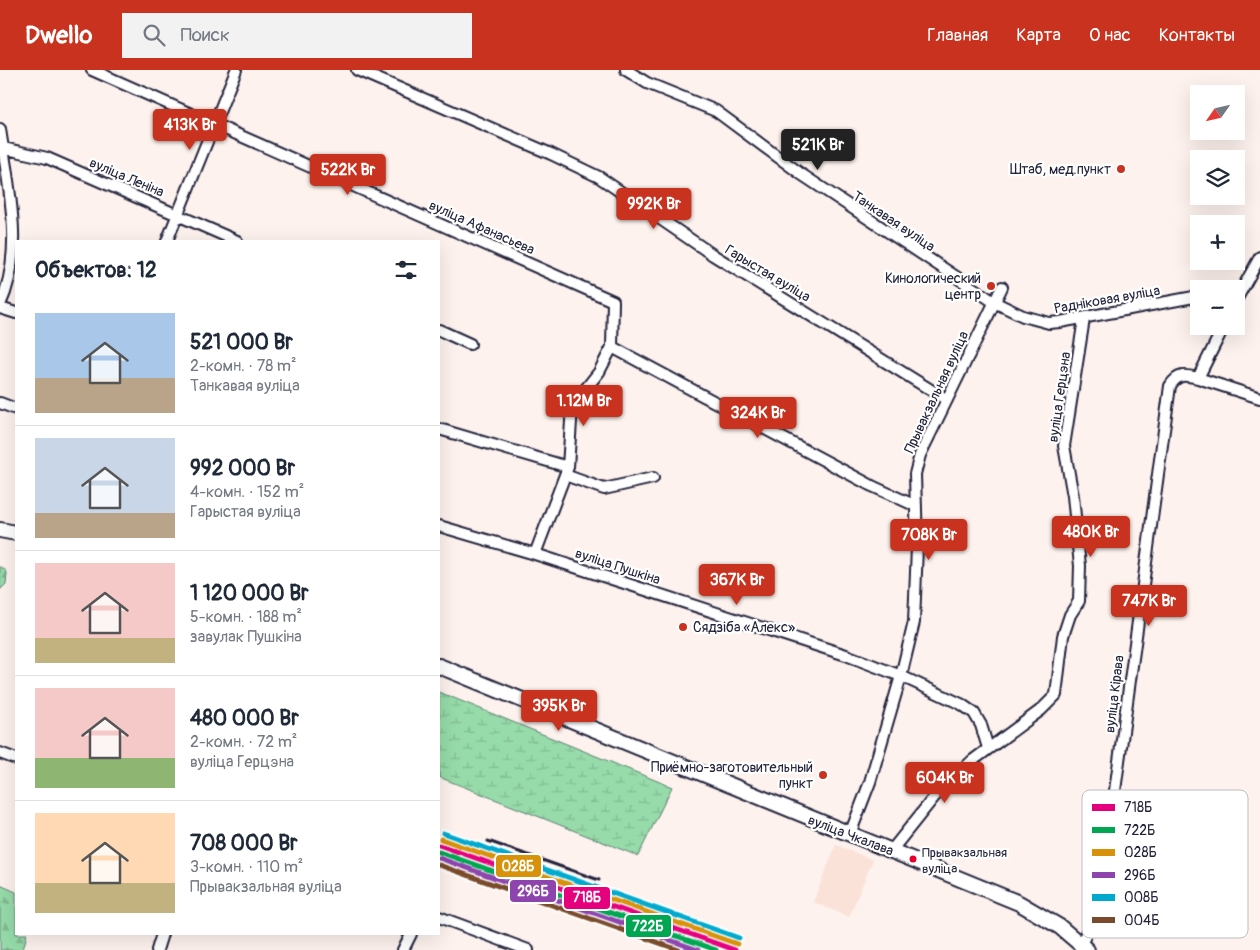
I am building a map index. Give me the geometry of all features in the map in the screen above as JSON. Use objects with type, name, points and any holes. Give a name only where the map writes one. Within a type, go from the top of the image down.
[{"type":"street","name":"вуліца Афанасьева","points":[[92,70],[613,301],[612,347]]},
{"type":"street","points":[[167,240],[236,70]]},
{"type":"street","name":"Гарыстая вуліца","points":[[357,70],[551,154],[599,177],[713,256],[946,400]]},
{"type":"street","name":"Танкавая вуліца","points":[[626,70],[647,83],[716,111],[801,174],[994,302]]},
{"type":"street","points":[[0,129],[10,200],[12,257],[6,291],[0,307],[15,313]]},
{"type":"street","name":"вуліца Леніна","points":[[3,148],[47,158],[235,240]]},
{"type":"street","points":[[1244,280],[1260,256]]},
{"type":"street","name":"Прывакзальная вуліца","points":[[850,834],[870,782],[901,676],[914,622],[917,548],[916,474],[920,455],[1002,286]]},
{"type":"street","name":"Радніковая вуліца","points":[[994,302],[1023,316],[1049,322],[1084,319],[1190,298]]},
{"type":"street","name":"вуліца Герцэна","points":[[891,851],[935,796],[988,748],[1041,710],[1056,695],[1063,636],[1070,615],[1079,601],[1080,566],[1073,496],[1064,446],[1084,319]]},
{"type":"street","points":[[440,330],[470,344]]},
{"type":"street","points":[[1220,335],[1198,378],[1260,398]]},
{"type":"street","points":[[535,554],[567,471],[572,406],[599,372],[612,347],[872,486],[916,506]]},
{"type":"street","name":"вуліца Кірава","points":[[1115,790],[1170,386],[1175,378],[1183,375],[1198,378]]},
{"type":"street","points":[[0,403],[15,409]]},
{"type":"street","points":[[440,428],[567,471],[604,489],[653,478]]},
{"type":"street","name":"вуліца Пушкіна","points":[[440,526],[535,554],[846,655],[901,676],[962,704],[974,713],[981,725],[988,748]]},
{"type":"street","points":[[0,530],[15,533]]},
{"type":"street","name":"вуліца Чкалава","points":[[440,666],[1019,903],[1060,928],[1084,947]]},
{"type":"street","points":[[0,753],[15,759]]},
{"type":"street","points":[[440,917],[528,950]]},
{"type":"street","points":[[157,950],[162,935]]},
{"type":"street","points":[[403,950],[410,935]]},
{"type":"shaded area","points":[[836,845],[873,860],[849,917],[813,902]]},
{"type":"green space","points":[[0,566],[7,572],[6,584],[0,590]]},
{"type":"green space","points":[[440,692],[672,787],[638,856],[440,777]]},
{"type":"green space","points":[[0,885],[15,892],[15,935],[27,935],[23,950],[0,950]]},
{"type":"railway","points":[[488,841],[599,880]]},
{"type":"transit line","name":"008Б","points":[[443,833],[739,938]]},
{"type":"transit line","name":"028Б","points":[[441,839],[737,944]]},
{"type":"transit line","name":"718Б","points":[[440,845],[735,950]]},
{"type":"transit line","name":"722Б","points":[[440,852],[716,950]]},
{"type":"transit line","name":"296Б","points":[[440,858],[698,950]]},
{"type":"transit line","name":"004Б","points":[[440,865],[679,950]]},
{"type":"place","name":"Штаб, мeд.пункт","points":[[1121,169]]},
{"type":"place","name":"Кинологический центр","points":[[991,286]]},
{"type":"place","name":"Сядзіба «Алекс»","points":[[683,627]]},
{"type":"place","name":"Приёмно-заготовительный пункт","points":[[823,775]]},
{"type":"place","name":"Прывакзальная вуліца","points":[[913,859]]}]
